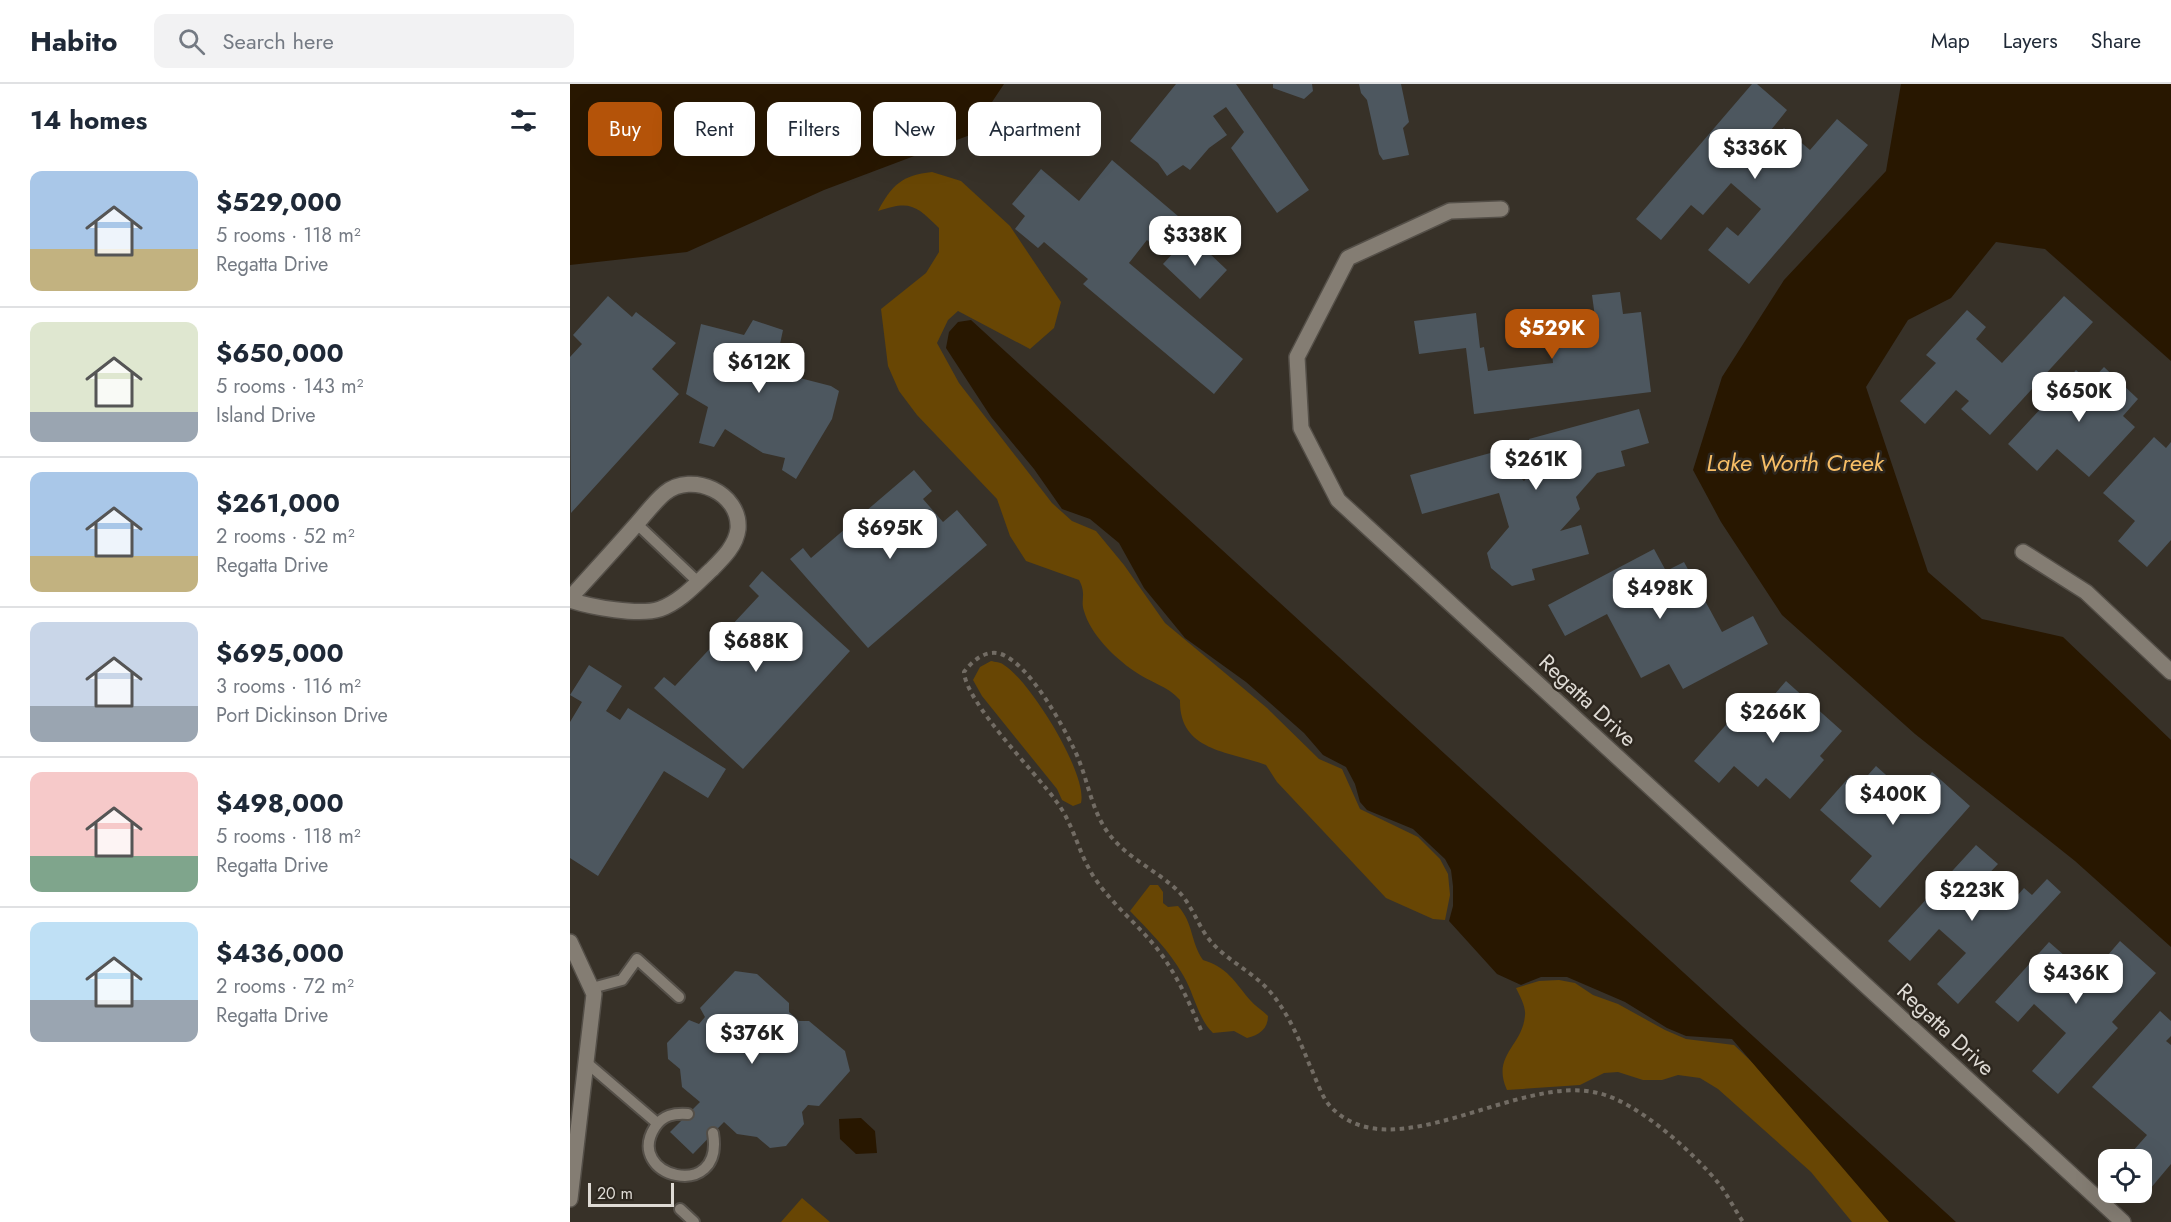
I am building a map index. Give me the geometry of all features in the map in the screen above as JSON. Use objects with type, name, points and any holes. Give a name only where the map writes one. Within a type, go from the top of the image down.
[{"type":"street","name":"Regatta Drive","points":[[1502,209],[1450,212],[1348,258],[1297,357],[1300,428],[1338,500],[2123,1222]]},
{"type":"street","points":[[699,483],[709,486],[723,496],[737,519],[734,545],[698,582],[672,603],[659,609],[609,608],[570,599],[637,524],[666,492],[699,483]]},
{"type":"street","points":[[2024,552],[2086,592],[2171,672]]},
{"type":"street","points":[[570,942],[594,994],[570,1200]]},
{"type":"lane","points":[[637,524],[698,582]]},
{"type":"lane","points":[[592,988],[622,980],[637,959],[679,997]]},
{"type":"lane","points":[[587,1063],[657,1123]]},
{"type":"lane","points":[[688,1114],[675,1113],[657,1123],[651,1133],[650,1153],[662,1170],[674,1177],[693,1175],[709,1162],[713,1153],[713,1134]]},
{"type":"lane","points":[[680,1209],[694,1222]]},
{"type":"path","points":[[1201,1030],[1182,985],[1157,949],[1092,873],[1077,838],[1057,801],[1006,741],[969,689],[964,672],[972,661],[991,653],[1001,654],[1017,665],[1030,679],[1075,750],[1095,810],[1110,835],[1125,851],[1179,892],[1202,932],[1214,946],[1264,985],[1274,996],[1290,1022],[1329,1105],[1348,1119],[1371,1128],[1404,1130],[1529,1096],[1562,1090],[1598,1092],[1630,1107],[1692,1156],[1720,1185],[1743,1222]]},
{"type":"shaded area","points":[[932,172],[961,181],[1010,226],[1061,302],[1054,328],[1030,349],[958,311],[948,320],[937,343],[959,383],[1052,503],[1072,521],[1096,531],[1124,565],[1165,623],[1267,708],[1319,759],[1342,769],[1360,809],[1418,837],[1440,859],[1448,874],[1450,895],[1445,920],[1433,919],[1386,898],[1277,782],[1266,765],[1209,747],[1197,740],[1188,730],[1182,717],[1180,700],[1170,691],[1126,665],[1111,652],[1092,629],[1084,611],[1083,589],[1079,580],[1026,561],[1010,536],[997,499],[917,415],[899,391],[888,366],[881,309],[926,273],[939,252],[939,228],[924,214],[905,205],[878,211],[888,194],[899,183],[922,173]]},
{"type":"shaded area","points":[[991,661],[1003,664],[1015,674],[1042,708],[1076,771],[1081,789],[1081,803],[1073,806],[1062,800],[1057,789],[982,696],[973,680],[980,667]]},
{"type":"shaded area","points":[[1150,885],[1158,885],[1163,892],[1163,903],[1168,907],[1178,906],[1183,913],[1203,960],[1224,971],[1268,1016],[1265,1028],[1259,1033],[1247,1038],[1234,1031],[1213,1033],[1208,1027],[1187,982],[1172,957],[1130,911]]},
{"type":"shaded area","points":[[1559,980],[1575,983],[1593,995],[1618,1004],[1686,1039],[1734,1045],[1921,1222],[1852,1222],[1811,1172],[1718,1089],[1700,1078],[1678,1075],[1662,1080],[1643,1080],[1618,1072],[1604,1073],[1580,1085],[1507,1090],[1503,1078],[1505,1059],[1519,1035],[1525,1015],[1524,1005],[1516,988],[1539,981]]},
{"type":"shaded area","points":[[802,1198],[830,1222],[781,1222]]},
{"type":"water","points":[[570,84],[1004,84],[992,102],[968,102],[968,136],[956,140],[956,102],[873,102],[873,156],[914,156],[824,190],[687,252],[570,265]]},
{"type":"water","name":"Lake Worth Creek","points":[[1901,84],[2171,84],[2171,361],[2045,249],[1996,242],[1951,298],[1908,320],[1866,387],[1928,572],[1982,619],[2063,637],[2171,740],[2171,947],[2075,861],[1915,734],[1782,615],[1721,522],[1693,470],[1722,377],[1784,280],[1886,171]]},
{"type":"water","points":[[971,320],[1956,1222],[1889,1222],[1732,1039],[1686,1036],[1667,1028],[1625,1002],[1567,977],[1541,977],[1521,985],[1497,974],[1449,921],[1453,906],[1453,886],[1451,870],[1445,859],[1413,829],[1367,810],[1360,802],[1355,784],[1346,767],[1323,755],[1304,733],[1246,682],[1185,638],[1144,588],[1119,543],[1090,519],[1062,509],[1034,469],[991,417],[946,348],[949,332],[958,322]]},
{"type":"water","points":[[861,1118],[875,1131],[877,1153],[856,1154],[840,1139],[839,1119]]},
{"type":"building","points":[[1176,84],[1236,84],[1309,190],[1277,213],[1231,148],[1244,132],[1226,107],[1213,116],[1227,135],[1209,148],[1190,170],[1183,165],[1167,176],[1158,163],[1130,141]]},
{"type":"building","points":[[1273,84],[1312,84],[1313,91],[1304,99],[1273,88]]},
{"type":"building","points":[[1359,84],[1401,84],[1409,122],[1403,128],[1409,155],[1383,160],[1379,154],[1367,100],[1361,93]]},
{"type":"building","points":[[1752,84],[1757,84],[1787,110],[1771,130],[1777,135],[1784,128],[1810,150],[1837,119],[1868,145],[1749,284],[1708,250],[1727,227],[1738,236],[1761,209],[1731,183],[1703,215],[1691,205],[1661,240],[1636,219]]},
{"type":"building","points":[[1112,160],[1185,222],[1160,252],[1147,240],[1129,263],[1243,359],[1214,394],[1083,284],[1088,279],[1044,242],[1038,248],[1015,229],[1025,216],[1012,204],[1041,169],[1079,201]]},
{"type":"building","points":[[1190,235],[1227,270],[1200,299],[1163,264]]},
{"type":"building","points":[[1620,292],[1623,314],[1641,312],[1651,392],[1474,414],[1466,348],[1419,354],[1414,321],[1476,313],[1480,348],[1484,347],[1488,371],[1553,363],[1551,343],[1571,341],[1569,320],[1595,317],[1592,295]]},
{"type":"building","points":[[608,296],[632,317],[636,312],[676,343],[652,369],[679,394],[571,513],[570,357],[582,344],[573,335]]},
{"type":"building","points":[[2064,296],[2093,322],[1990,435],[1961,409],[1969,401],[1956,390],[1925,424],[1900,401],[1936,363],[1926,355],[1967,310],[1986,327],[1976,339],[2002,363]]},
{"type":"building","points":[[753,320],[783,330],[780,344],[801,356],[796,377],[831,386],[839,391],[832,419],[796,479],[782,470],[785,458],[763,453],[725,429],[714,447],[699,443],[708,407],[686,394],[701,324],[744,335]]},
{"type":"building","points":[[2104,367],[2138,399],[2123,416],[2135,427],[2089,477],[2057,449],[2037,471],[2008,444],[2076,370],[2090,382]]},
{"type":"building","points":[[1639,409],[1649,443],[1621,451],[1625,466],[1597,473],[1576,497],[1580,509],[1560,531],[1581,525],[1589,554],[1532,569],[1535,580],[1512,586],[1491,568],[1487,553],[1509,527],[1499,493],[1422,514],[1410,475],[1505,449],[1511,469],[1524,481],[1536,467],[1529,439]]},
{"type":"building","points":[[2154,437],[2166,448],[2171,442],[2171,540],[2147,567],[2118,541],[2135,521],[2103,493]]},
{"type":"building","points":[[914,470],[932,491],[923,499],[943,522],[957,510],[987,545],[868,648],[790,559],[803,548],[811,558]]},
{"type":"building","points":[[1654,549],[1666,571],[1684,562],[1722,632],[1753,616],[1768,644],[1683,689],[1669,664],[1641,678],[1607,614],[1565,636],[1548,605]]},
{"type":"building","points":[[762,571],[850,651],[743,769],[654,688],[664,677],[675,686],[759,596],[749,586]]},
{"type":"building","points":[[589,665],[622,686],[606,711],[620,720],[628,708],[726,769],[708,798],[664,771],[598,876],[570,858],[570,722],[582,702],[570,695]]},
{"type":"building","points":[[1786,681],[1842,731],[1820,756],[1824,760],[1790,799],[1766,778],[1758,787],[1734,766],[1719,783],[1694,761],[1732,718],[1744,730]]},
{"type":"building","points":[[1876,766],[1894,782],[1899,775],[1917,790],[1932,772],[1970,806],[1880,908],[1850,881],[1872,856],[1820,810],[1851,775],[1860,784]]},
{"type":"building","points":[[1976,845],[1998,864],[1981,882],[2008,906],[2024,888],[2032,895],[2047,879],[2061,892],[1958,1004],[1937,984],[1966,953],[1939,929],[1910,961],[1888,941]]},
{"type":"building","points":[[2120,941],[2156,973],[2112,1022],[2118,1028],[2058,1094],[2032,1071],[2066,1033],[2034,1004],[2018,1022],[1995,1002],[2049,942],[2089,977]]},
{"type":"building","points":[[735,971],[757,974],[789,1003],[789,1012],[799,1021],[809,1021],[845,1051],[850,1071],[819,1106],[808,1105],[802,1112],[804,1124],[786,1146],[770,1148],[757,1137],[737,1134],[724,1122],[693,1154],[670,1132],[700,1102],[682,1087],[680,1069],[668,1059],[667,1043],[689,1020],[699,1024],[705,1017],[700,1008]]},
{"type":"building","points":[[2160,1011],[2171,1021],[2171,1036],[2166,1041],[2171,1045],[2171,1164],[2152,1187],[2152,1149],[2135,1149],[2147,1135],[2092,1087]]}]
